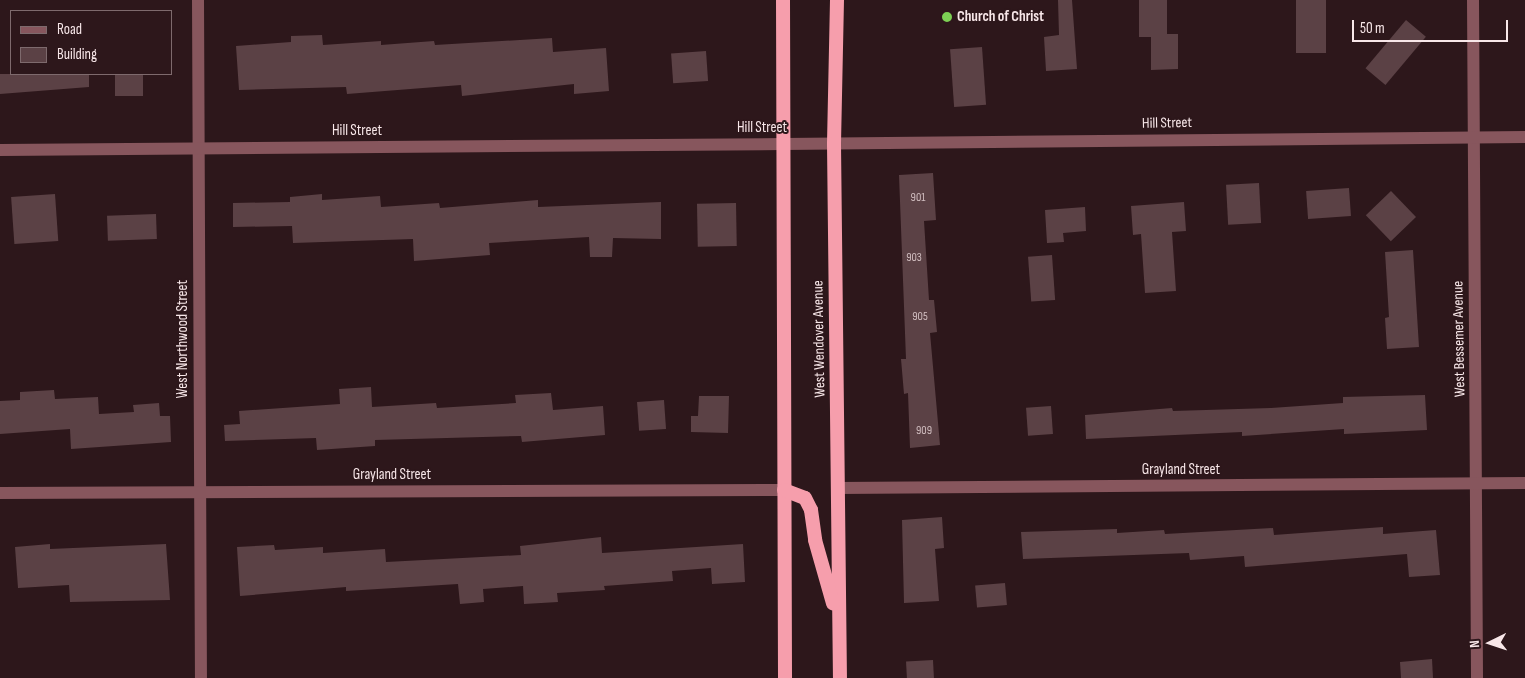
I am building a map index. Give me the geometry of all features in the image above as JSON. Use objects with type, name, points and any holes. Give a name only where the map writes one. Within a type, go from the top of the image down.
[{"type":"highway","points":[[783,0],[785,678]]},
{"type":"highway","name":"West Wendover Avenue","points":[[837,0],[834,144],[840,678]]},
{"type":"highway","points":[[784,490],[805,498],[811,510],[815,540],[838,620]]},
{"type":"street","name":"West Northwood Street","points":[[198,0],[201,678]]},
{"type":"street","name":"West Bessemer Avenue","points":[[1472,0],[1478,678]]},
{"type":"street","name":"Hill Street","points":[[0,150],[1525,137]]},
{"type":"street","name":"Grayland Street","points":[[837,488],[1525,483]]},
{"type":"street","name":"Grayland Street","points":[[0,493],[784,490]]},
{"type":"building","points":[[1058,0],[1072,0],[1077,69],[1046,71],[1044,37],[1059,35]]},
{"type":"building","points":[[1139,0],[1167,0],[1167,34],[1178,34],[1178,69],[1151,70],[1151,37],[1139,37]]},
{"type":"building","points":[[1296,0],[1326,0],[1326,53],[1296,53]]},
{"type":"building","points":[[1406,20],[1426,37],[1385,85],[1366,68]]},
{"type":"building","points":[[322,35],[323,45],[381,41],[381,45],[434,41],[435,45],[552,38],[553,52],[606,48],[609,91],[574,94],[574,84],[462,96],[461,85],[347,94],[346,87],[239,90],[236,46],[291,42],[291,36]]},
{"type":"building","points":[[982,47],[986,105],[954,107],[950,49]]},
{"type":"building","points":[[706,51],[708,81],[673,83],[671,53]]},
{"type":"building","points":[[0,74],[89,75],[89,87],[0,94]]},
{"type":"building","points":[[115,75],[143,75],[143,96],[115,96]]},
{"type":"building","points":[[933,173],[936,220],[924,221],[929,300],[934,300],[937,332],[930,333],[940,445],[910,448],[908,393],[904,394],[901,359],[906,359],[899,175]]},
{"type":"building","points":[[1259,183],[1261,223],[1228,225],[1226,185]]},
{"type":"building","points":[[1349,188],[1351,216],[1308,219],[1306,191]]},
{"type":"building","points":[[1391,191],[1416,217],[1391,241],[1366,215]]},
{"type":"building","points":[[55,194],[58,241],[14,244],[11,197]]},
{"type":"building","points":[[322,194],[322,200],[380,196],[381,207],[439,203],[440,208],[538,200],[538,207],[661,202],[661,239],[613,238],[612,257],[590,257],[589,237],[489,243],[490,255],[414,261],[413,239],[293,243],[292,226],[233,227],[233,203],[290,202],[290,197]]},
{"type":"building","points":[[1184,202],[1186,231],[1172,232],[1176,291],[1145,293],[1141,234],[1133,235],[1131,206]]},
{"type":"building","points":[[736,203],[737,246],[698,247],[697,204]]},
{"type":"building","points":[[1085,207],[1086,231],[1063,233],[1064,242],[1047,243],[1045,210]]},
{"type":"building","points":[[156,214],[157,239],[108,241],[107,216]]},
{"type":"building","points":[[1413,250],[1419,347],[1387,349],[1385,318],[1389,317],[1385,252]]},
{"type":"building","points":[[1052,255],[1055,300],[1031,302],[1028,257]]},
{"type":"building","points":[[371,387],[372,407],[436,403],[437,408],[516,403],[515,395],[551,393],[553,410],[603,406],[605,435],[522,442],[521,436],[375,440],[375,446],[317,450],[316,438],[225,441],[224,425],[240,424],[239,411],[340,404],[339,389]]},
{"type":"building","points":[[54,390],[55,399],[98,397],[99,414],[134,412],[133,405],[159,403],[160,416],[170,416],[171,442],[71,449],[70,429],[0,434],[0,401],[20,400],[20,392]]},
{"type":"building","points":[[1425,395],[1427,430],[1344,434],[1344,429],[1242,436],[1242,432],[1086,439],[1085,415],[1172,408],[1173,411],[1271,408],[1343,403],[1343,397]]},
{"type":"building","points":[[699,396],[729,396],[728,433],[691,432],[691,416],[698,416]]},
{"type":"building","points":[[664,400],[666,429],[639,431],[637,402]]},
{"type":"building","points":[[1051,406],[1053,434],[1028,436],[1026,408]]},
{"type":"building","points":[[942,517],[944,548],[935,549],[939,601],[904,603],[902,520]]},
{"type":"building","points":[[1383,527],[1383,534],[1436,530],[1440,575],[1409,577],[1407,554],[1245,567],[1244,556],[1190,560],[1189,553],[1023,559],[1021,532],[1117,529],[1117,533],[1164,530],[1165,534],[1273,528],[1274,535]]},
{"type":"building","points":[[601,537],[602,553],[743,544],[745,582],[712,584],[711,568],[672,571],[673,581],[604,586],[605,590],[557,593],[558,602],[524,604],[523,586],[483,589],[484,602],[460,604],[458,584],[346,591],[346,587],[240,596],[237,547],[274,545],[275,550],[323,547],[323,553],[385,549],[386,562],[521,555],[520,546]]},
{"type":"building","points":[[50,544],[50,549],[166,544],[170,600],[70,602],[69,585],[18,588],[15,547]]},
{"type":"building","points":[[1005,583],[1007,605],[977,608],[975,586]]},
{"type":"building","points":[[1432,659],[1433,678],[1401,678],[1400,662]]},
{"type":"building","points":[[933,660],[934,678],[907,678],[906,661]]},
{"type":"place","name":"Church of Christ","points":[[947,17]]}]
